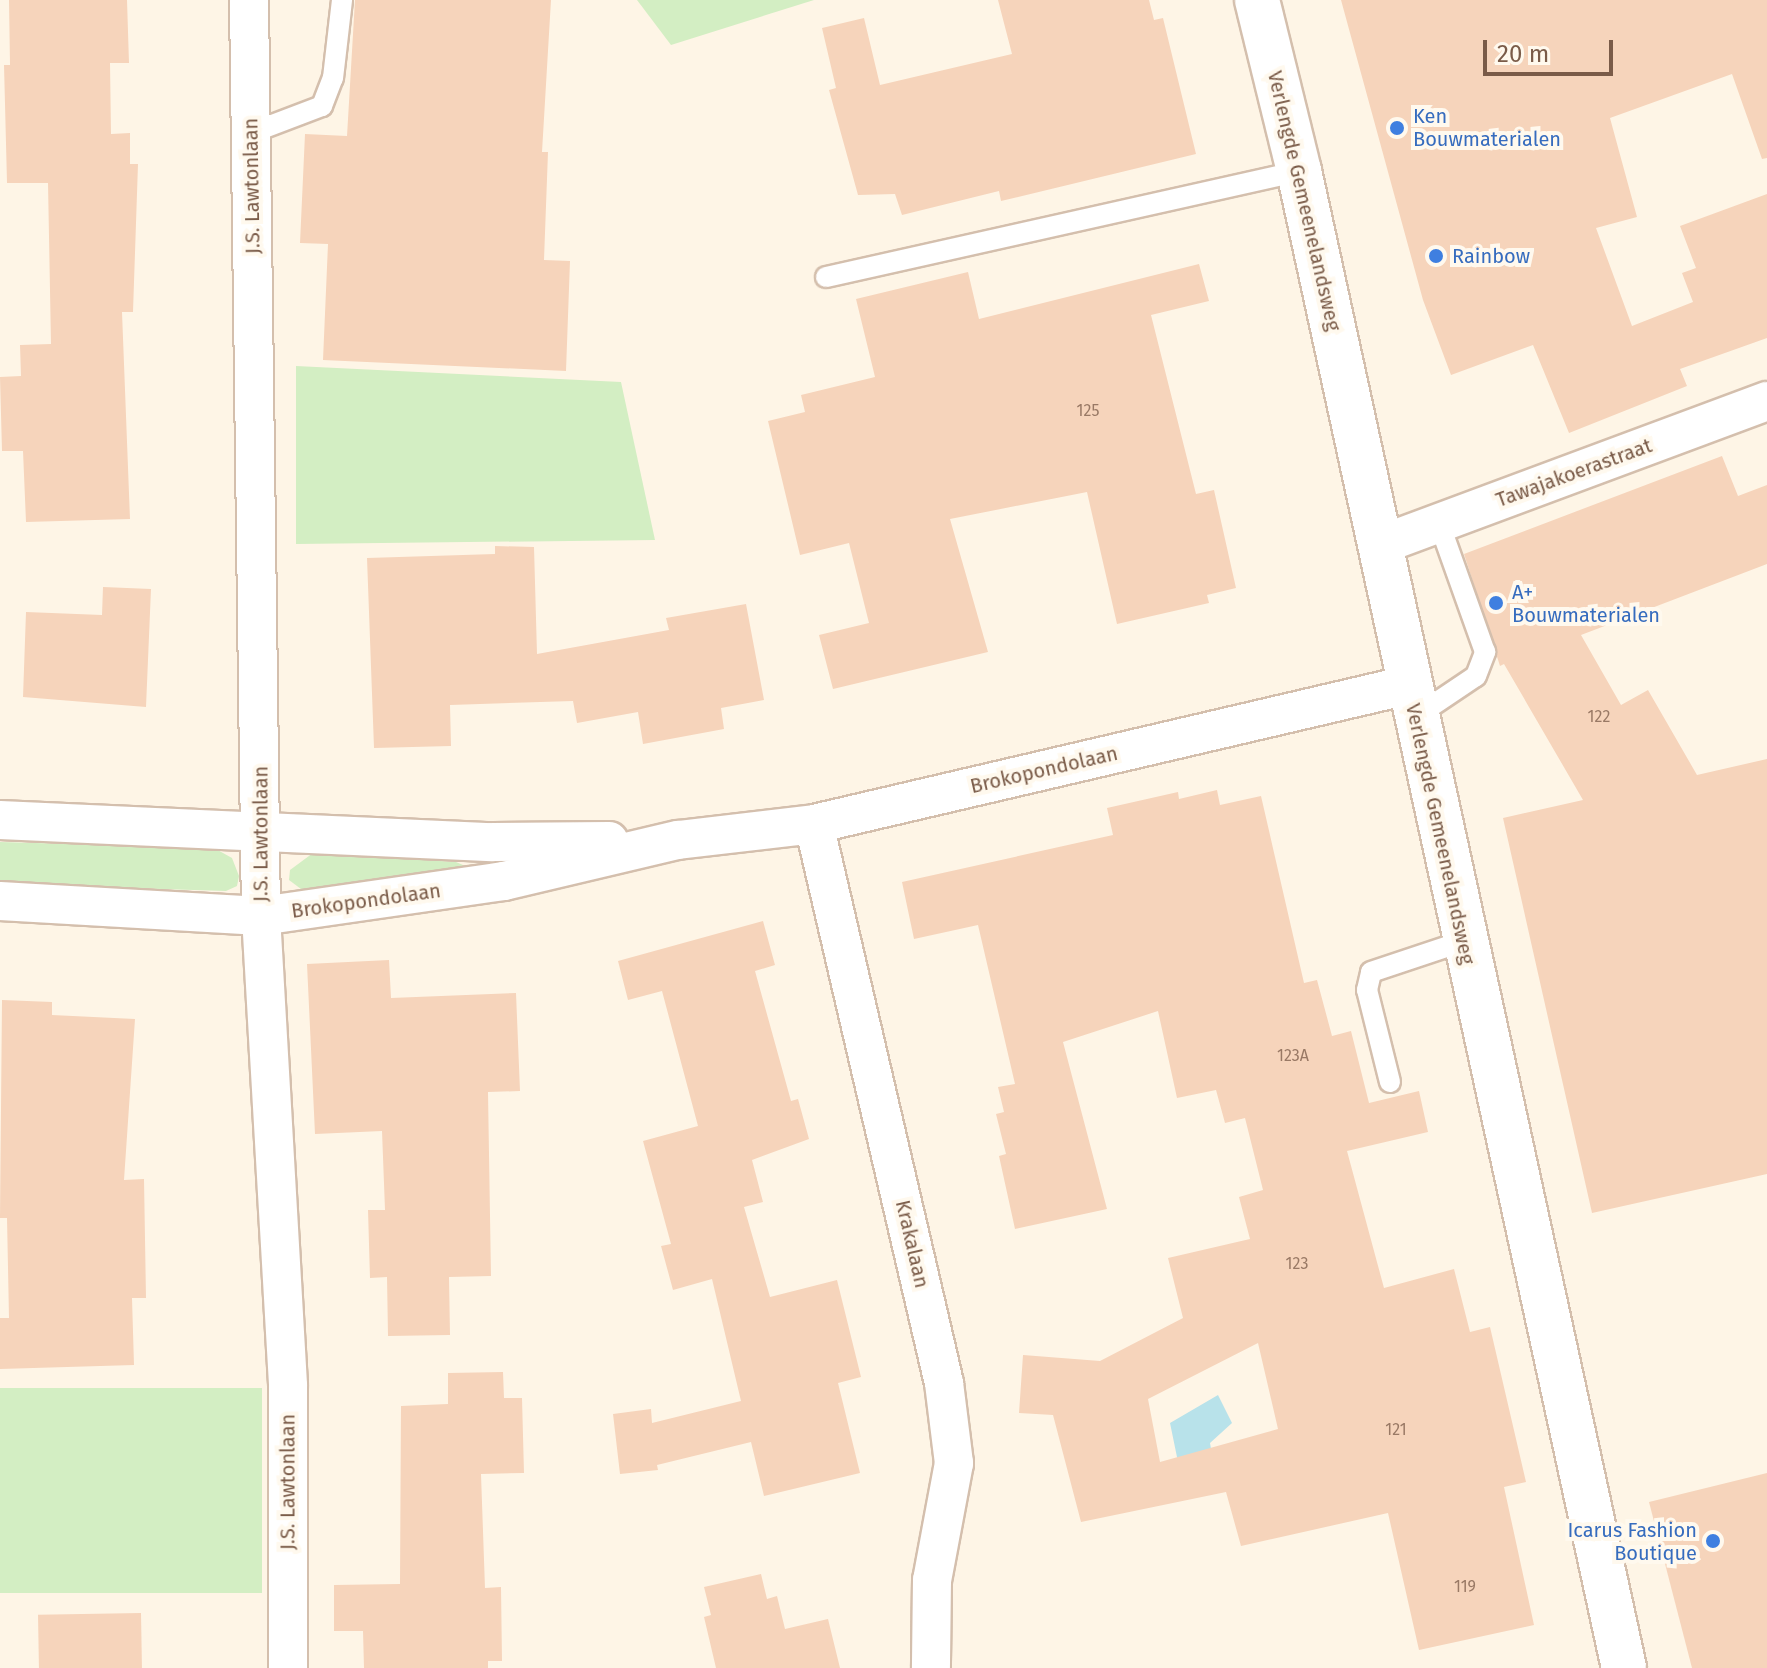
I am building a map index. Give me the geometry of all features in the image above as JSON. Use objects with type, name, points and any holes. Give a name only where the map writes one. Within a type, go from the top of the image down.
[{"type":"street","name":"J.S. Lawtonlaan","points":[[249,0],[261,916],[288,1386],[288,1668]]},
{"type":"street","name":"Verlengde Gemeenelandsweg","points":[[1257,0],[1299,171],[1411,701],[1624,1668]]},
{"type":"street","name":"Tawajakoerastraat","points":[[1380,545],[1767,401]]},
{"type":"street","name":"Brokopondolaan","points":[[0,820],[493,842],[678,840],[814,824],[1411,701]]},
{"type":"street","name":"Krakalaan","points":[[814,824],[944,1383],[954,1463],[932,1580],[931,1668]]},
{"type":"street","name":"Brokopondolaan","points":[[0,901],[261,916],[504,881],[678,840]]},
{"type":"lane","points":[[251,133],[322,106],[333,78],[342,0]]},
{"type":"lane","points":[[826,277],[1299,171]]},
{"type":"lane","points":[[1411,701],[1476,676],[1485,652],[1439,523]]},
{"type":"lane","points":[[1390,1082],[1367,990],[1371,972],[1464,941]]},
{"type":"green space","points":[[637,0],[814,0],[671,45]]},
{"type":"green space","points":[[296,366],[621,382],[655,540],[296,544]]},
{"type":"green space","points":[[0,842],[214,848],[232,858],[239,876],[237,886],[226,891],[0,884]]},
{"type":"green space","points":[[313,853],[456,862],[470,868],[305,892],[289,880],[290,870]]},
{"type":"green space","points":[[0,1388],[262,1388],[262,1593],[0,1593]]},
{"type":"water","points":[[1218,1395],[1232,1423],[1210,1443],[1218,1490],[1185,1496],[1170,1423]]},
{"type":"building","points":[[9,0],[127,0],[129,63],[110,63],[111,134],[130,133],[130,164],[138,164],[133,312],[122,312],[130,519],[26,522],[23,451],[2,451],[0,377],[21,376],[20,345],[51,344],[48,183],[7,183],[4,65],[10,65]]},
{"type":"building","points":[[355,0],[551,0],[542,152],[548,152],[544,260],[570,261],[566,371],[323,360],[328,244],[300,243],[305,134],[347,136]]},
{"type":"building","points":[[998,0],[1149,0],[1154,20],[1163,18],[1196,154],[1001,201],[999,191],[902,215],[895,194],[858,195],[829,90],[836,88],[822,28],[864,18],[880,85],[1012,54]]},
{"type":"building","points":[[1341,0],[1767,0],[1767,158],[1762,159],[1732,74],[1610,118],[1637,217],[1596,228],[1632,326],[1693,302],[1682,273],[1696,268],[1680,226],[1767,194],[1767,338],[1680,369],[1687,386],[1569,433],[1533,345],[1451,375],[1423,300]]},
{"type":"building","points":[[1199,264],[1209,301],[1151,315],[1196,494],[1214,490],[1236,588],[1207,595],[1209,603],[1117,624],[1087,492],[950,519],[988,652],[833,689],[819,635],[869,623],[849,543],[800,555],[768,421],[805,412],[801,395],[875,377],[856,299],[968,272],[979,319]]},
{"type":"building","points":[[1722,456],[1738,496],[1767,485],[1767,564],[1581,635],[1621,705],[1648,690],[1697,775],[1767,759],[1767,1174],[1592,1213],[1503,818],[1583,800],[1504,664],[1500,666],[1464,554]]},
{"type":"building","points":[[495,546],[534,547],[537,654],[669,630],[666,618],[746,604],[764,700],[721,708],[724,729],[643,744],[638,712],[577,723],[573,701],[450,705],[451,746],[374,748],[367,558],[495,554]]},
{"type":"building","points":[[103,587],[151,589],[146,707],[23,697],[26,612],[102,615]]},
{"type":"building","points":[[1217,790],[1220,805],[1261,796],[1304,983],[1317,980],[1332,1036],[1351,1031],[1369,1103],[1419,1091],[1428,1132],[1347,1151],[1384,1288],[1454,1269],[1470,1332],[1490,1327],[1526,1482],[1504,1487],[1534,1625],[1419,1650],[1388,1513],[1241,1546],[1226,1492],[1081,1522],[1053,1415],[1019,1413],[1023,1355],[1100,1361],[1183,1318],[1168,1258],[1250,1239],[1239,1197],[1263,1190],[1245,1118],[1225,1123],[1216,1090],[1177,1098],[1158,1011],[1063,1042],[1107,1209],[1015,1229],[999,1156],[1006,1154],[996,1114],[1004,1112],[998,1087],[1015,1084],[978,925],[914,939],[902,882],[1113,835],[1107,808],[1178,792],[1179,799]],"holes":[[[1258,1343],[1278,1429],[1160,1462],[1148,1399]]]},
{"type":"building","points":[[763,921],[775,965],[755,971],[791,1101],[798,1099],[809,1139],[752,1160],[763,1202],[744,1207],[770,1297],[837,1280],[861,1377],[838,1383],[860,1473],[764,1496],[751,1442],[657,1465],[658,1470],[620,1474],[613,1414],[651,1409],[652,1423],[741,1401],[712,1279],[673,1290],[661,1246],[671,1244],[643,1141],[698,1126],[662,991],[628,1000],[618,961]]},
{"type":"building","points":[[389,960],[391,998],[516,993],[520,1091],[488,1092],[491,1276],[449,1277],[450,1335],[388,1336],[387,1277],[370,1278],[368,1210],[385,1210],[382,1131],[315,1134],[307,964]]},
{"type":"building","points":[[2,1000],[52,1002],[52,1015],[135,1019],[124,1180],[144,1179],[146,1298],[132,1298],[134,1365],[0,1369],[0,1318],[9,1318],[7,1218],[0,1218]]},
{"type":"building","points":[[503,1372],[504,1398],[522,1398],[524,1473],[481,1474],[485,1588],[501,1587],[502,1661],[488,1661],[488,1668],[364,1668],[363,1631],[334,1631],[334,1585],[400,1584],[401,1406],[448,1404],[448,1373]]},
{"type":"building","name":"Icarus Fashion Boutique","points":[[1767,1473],[1767,1668],[1692,1668],[1649,1502]]},
{"type":"building","points":[[761,1574],[767,1599],[777,1596],[785,1629],[828,1619],[840,1668],[716,1668],[704,1617],[711,1615],[704,1587]]},
{"type":"building","points":[[141,1613],[142,1668],[39,1668],[38,1615]]},
{"type":"place","name":"Ken Bouwmaterialen","points":[[1397,128]]},
{"type":"place","name":"Rainbow","points":[[1436,256]]},
{"type":"place","name":"A+ Bouwmaterialen","points":[[1496,603]]},
{"type":"place","name":"Icarus Fashion Boutique","points":[[1713,1541]]}]
